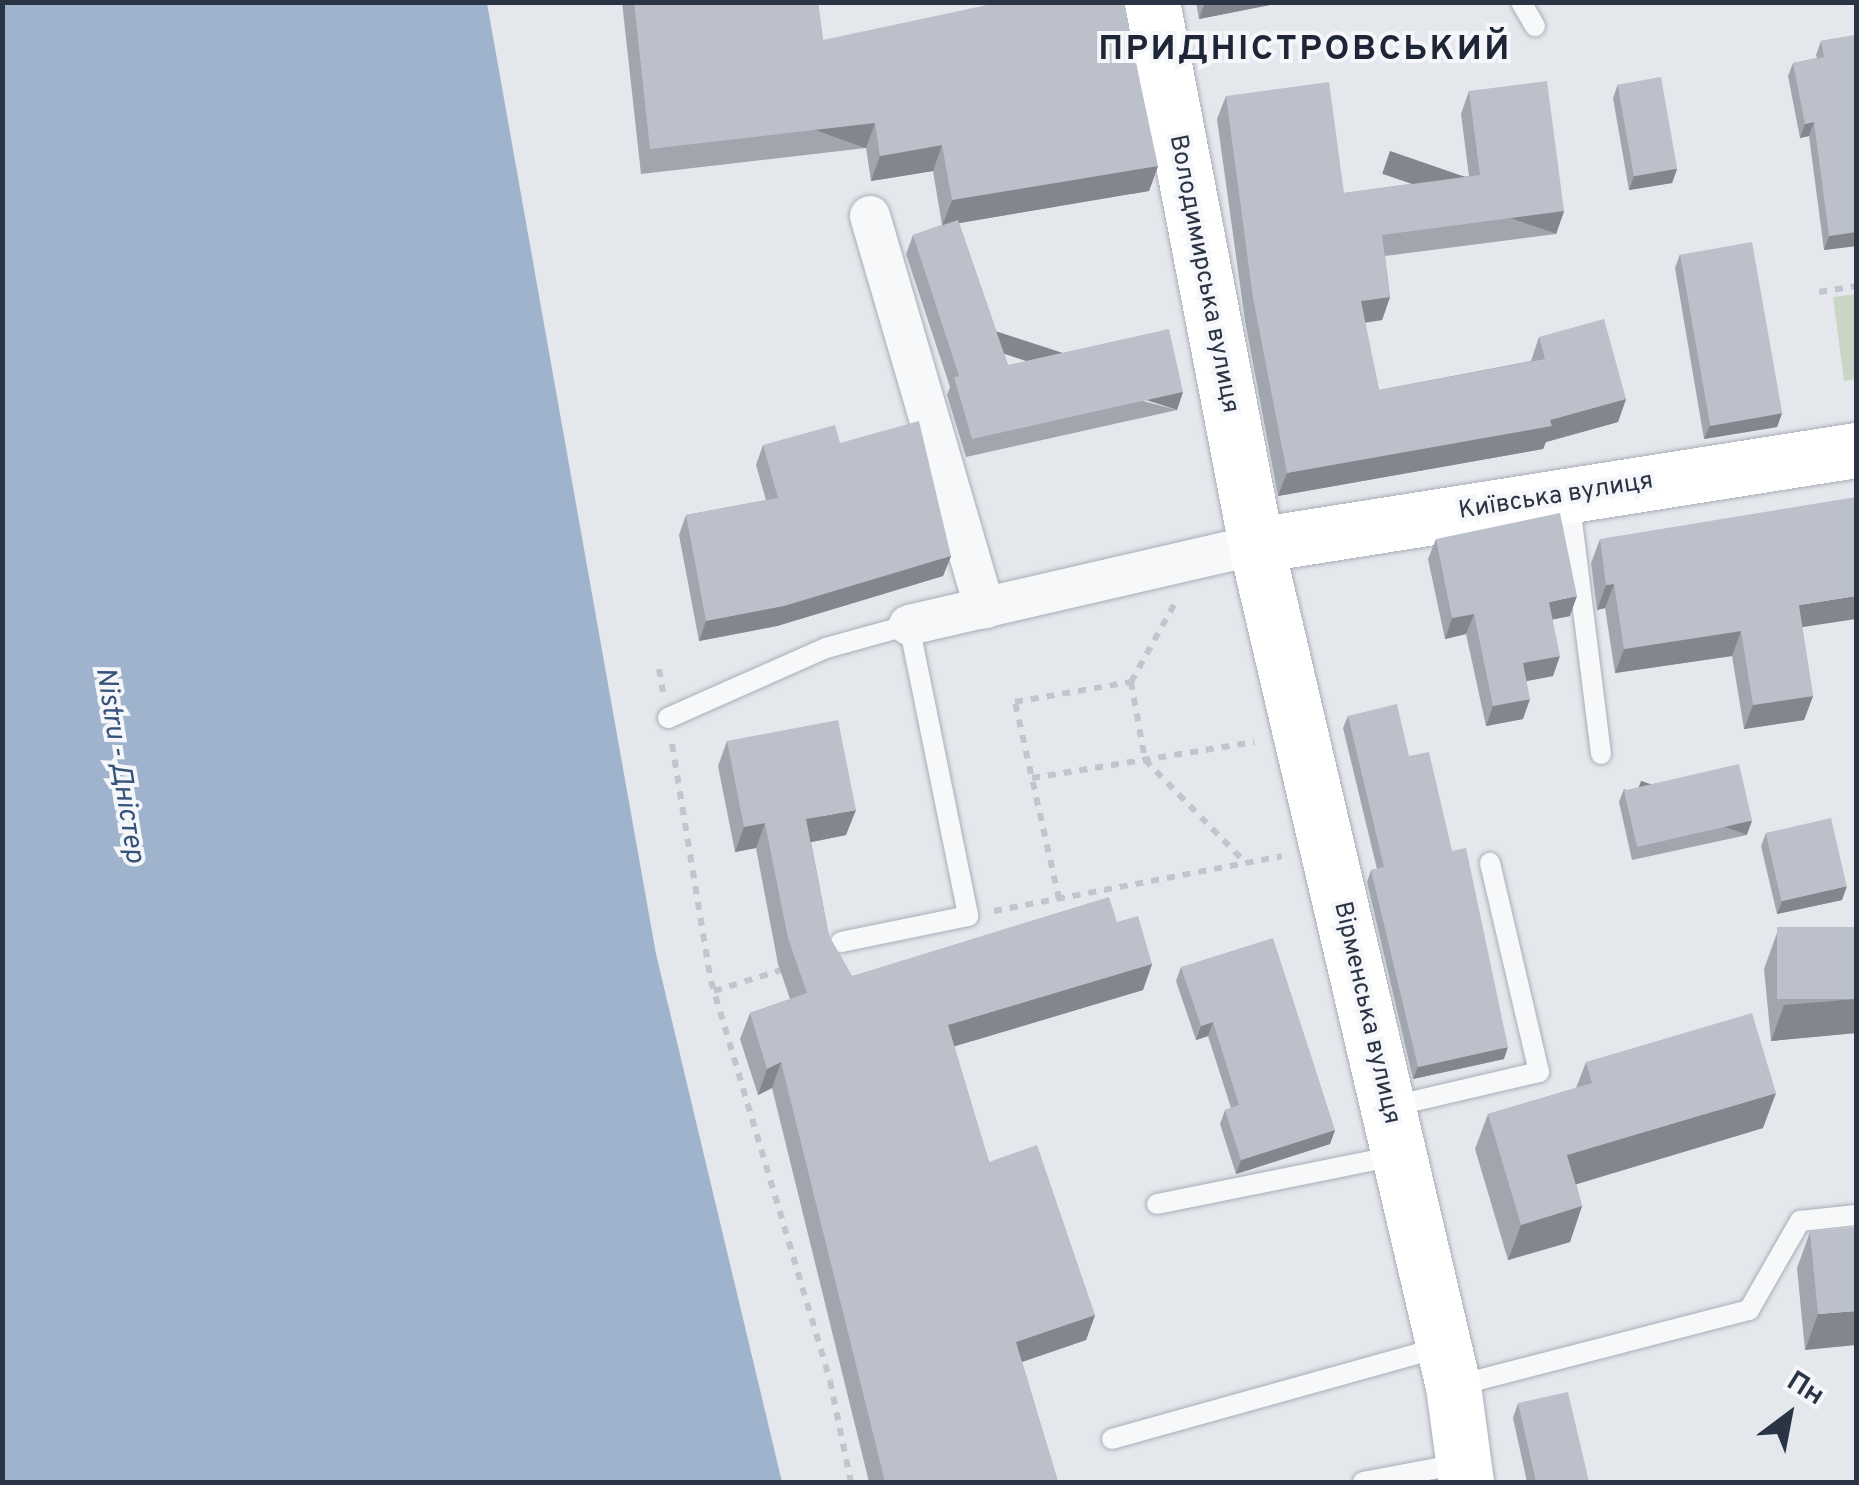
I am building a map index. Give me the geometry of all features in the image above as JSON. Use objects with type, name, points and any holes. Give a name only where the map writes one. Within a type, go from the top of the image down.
[{"type":"main road","name":"Володимирська вулиця","points":[[1152,2],[1256,544]]},
{"type":"main road","name":"Київська вулиця","points":[[1256,544],[1856,450]]},
{"type":"main road","name":"Вірменська вулиця","points":[[1256,544],[1448,1367],[1465,1473]]},
{"type":"street","points":[[870,216],[985,608]]},
{"type":"street","points":[[909,625],[1256,544]]},
{"type":"lane","points":[[1522,2],[1535,26]]},
{"type":"lane","points":[[1569,495],[1602,754]]},
{"type":"lane","points":[[668,718],[826,648],[909,625],[968,916],[842,942]]},
{"type":"lane","points":[[1157,1204],[1393,1132],[1539,1072],[1490,863]]},
{"type":"lane","points":[[1112,1439],[1448,1367],[1749,1310],[1800,1221],[1856,1215]]},
{"type":"lane","points":[[1363,1482],[1465,1473]]},
{"type":"path","points":[[1819,292],[1856,286]]},
{"type":"path","points":[[1199,558],[1132,682],[1146,760],[1246,863]]},
{"type":"path","points":[[660,668],[714,991],[830,1382],[850,1482]]},
{"type":"path","points":[[1059,899],[1015,702],[1132,682]]},
{"type":"path","points":[[1032,778],[1300,734]]},
{"type":"path","points":[[968,916],[1327,848]]},
{"type":"path","points":[[714,991],[820,958],[842,942]]},
{"type":"green space","points":[[1856,294],[1856,379],[1844,381],[1833,297]]},
{"type":"water","name":"Nistru - Дністер","points":[[3,2],[487,3],[656,954],[782,1482],[3,1482]]},
{"type":"building","points":[[634,2],[818,2],[823,40],[1001,2],[1123,2],[1158,166],[952,200],[942,145],[880,156],[875,123],[650,149]]},
{"type":"building","points":[[1856,35],[1856,232],[1829,236],[1814,122],[1805,124],[1793,63],[1824,57],[1821,41]]},
{"type":"building","points":[[1661,77],[1677,169],[1634,176],[1618,85]]},
{"type":"building","points":[[1547,81],[1564,211],[1382,235],[1390,297],[1361,301],[1379,390],[1545,359],[1539,337],[1604,319],[1626,399],[1550,420],[1552,426],[1287,473],[1253,298],[1226,96],[1329,82],[1344,193],[1480,175],[1469,91]]},
{"type":"building","points":[[958,220],[1008,365],[1169,329],[1183,392],[972,439],[954,377],[959,376],[913,235]]},
{"type":"building","points":[[1752,242],[1782,413],[1710,426],[1680,255]]},
{"type":"building","points":[[919,421],[951,556],[784,606],[706,621],[686,515],[778,498],[763,445],[835,425],[840,443]]},
{"type":"building","points":[[1856,497],[1856,596],[1799,605],[1813,696],[1753,705],[1741,631],[1624,649],[1614,584],[1606,585],[1600,539]]},
{"type":"building","points":[[1560,513],[1577,596],[1549,602],[1560,656],[1523,663],[1530,699],[1493,706],[1474,614],[1452,618],[1436,539]]},
{"type":"building","points":[[1397,704],[1409,756],[1429,752],[1452,851],[1466,848],[1508,1047],[1418,1067],[1371,870],[1384,867],[1348,716]]},
{"type":"building","points":[[838,720],[856,810],[806,819],[829,936],[852,976],[1109,897],[1117,922],[1138,916],[1152,964],[948,1025],[989,1162],[1037,1145],[1095,1315],[1016,1342],[1058,1482],[885,1482],[781,1062],[767,1069],[750,1013],[807,993],[788,938],[765,823],[744,827],[727,741]]},
{"type":"building","points":[[1739,764],[1752,821],[1637,847],[1624,791]]},
{"type":"building","points":[[1831,818],[1847,886],[1781,901],[1766,833]]},
{"type":"building","points":[[1777,927],[1856,927],[1856,999],[1777,999]]},
{"type":"building","points":[[1273,938],[1335,1130],[1241,1160],[1225,1110],[1239,1105],[1213,1022],[1201,1026],[1181,967]]},
{"type":"building","points":[[1752,1013],[1776,1093],[1567,1155],[1582,1206],[1521,1225],[1488,1114],[1592,1083],[1586,1062]]},
{"type":"building","points":[[1856,1228],[1856,1311],[1818,1314],[1810,1232]]},
{"type":"building","points":[[1568,1392],[1589,1482],[1536,1482],[1518,1403]]},
{"type":"district","name":"ПРИДНІСТРОВСЬКИЙ","points":[[1305,50]]}]
